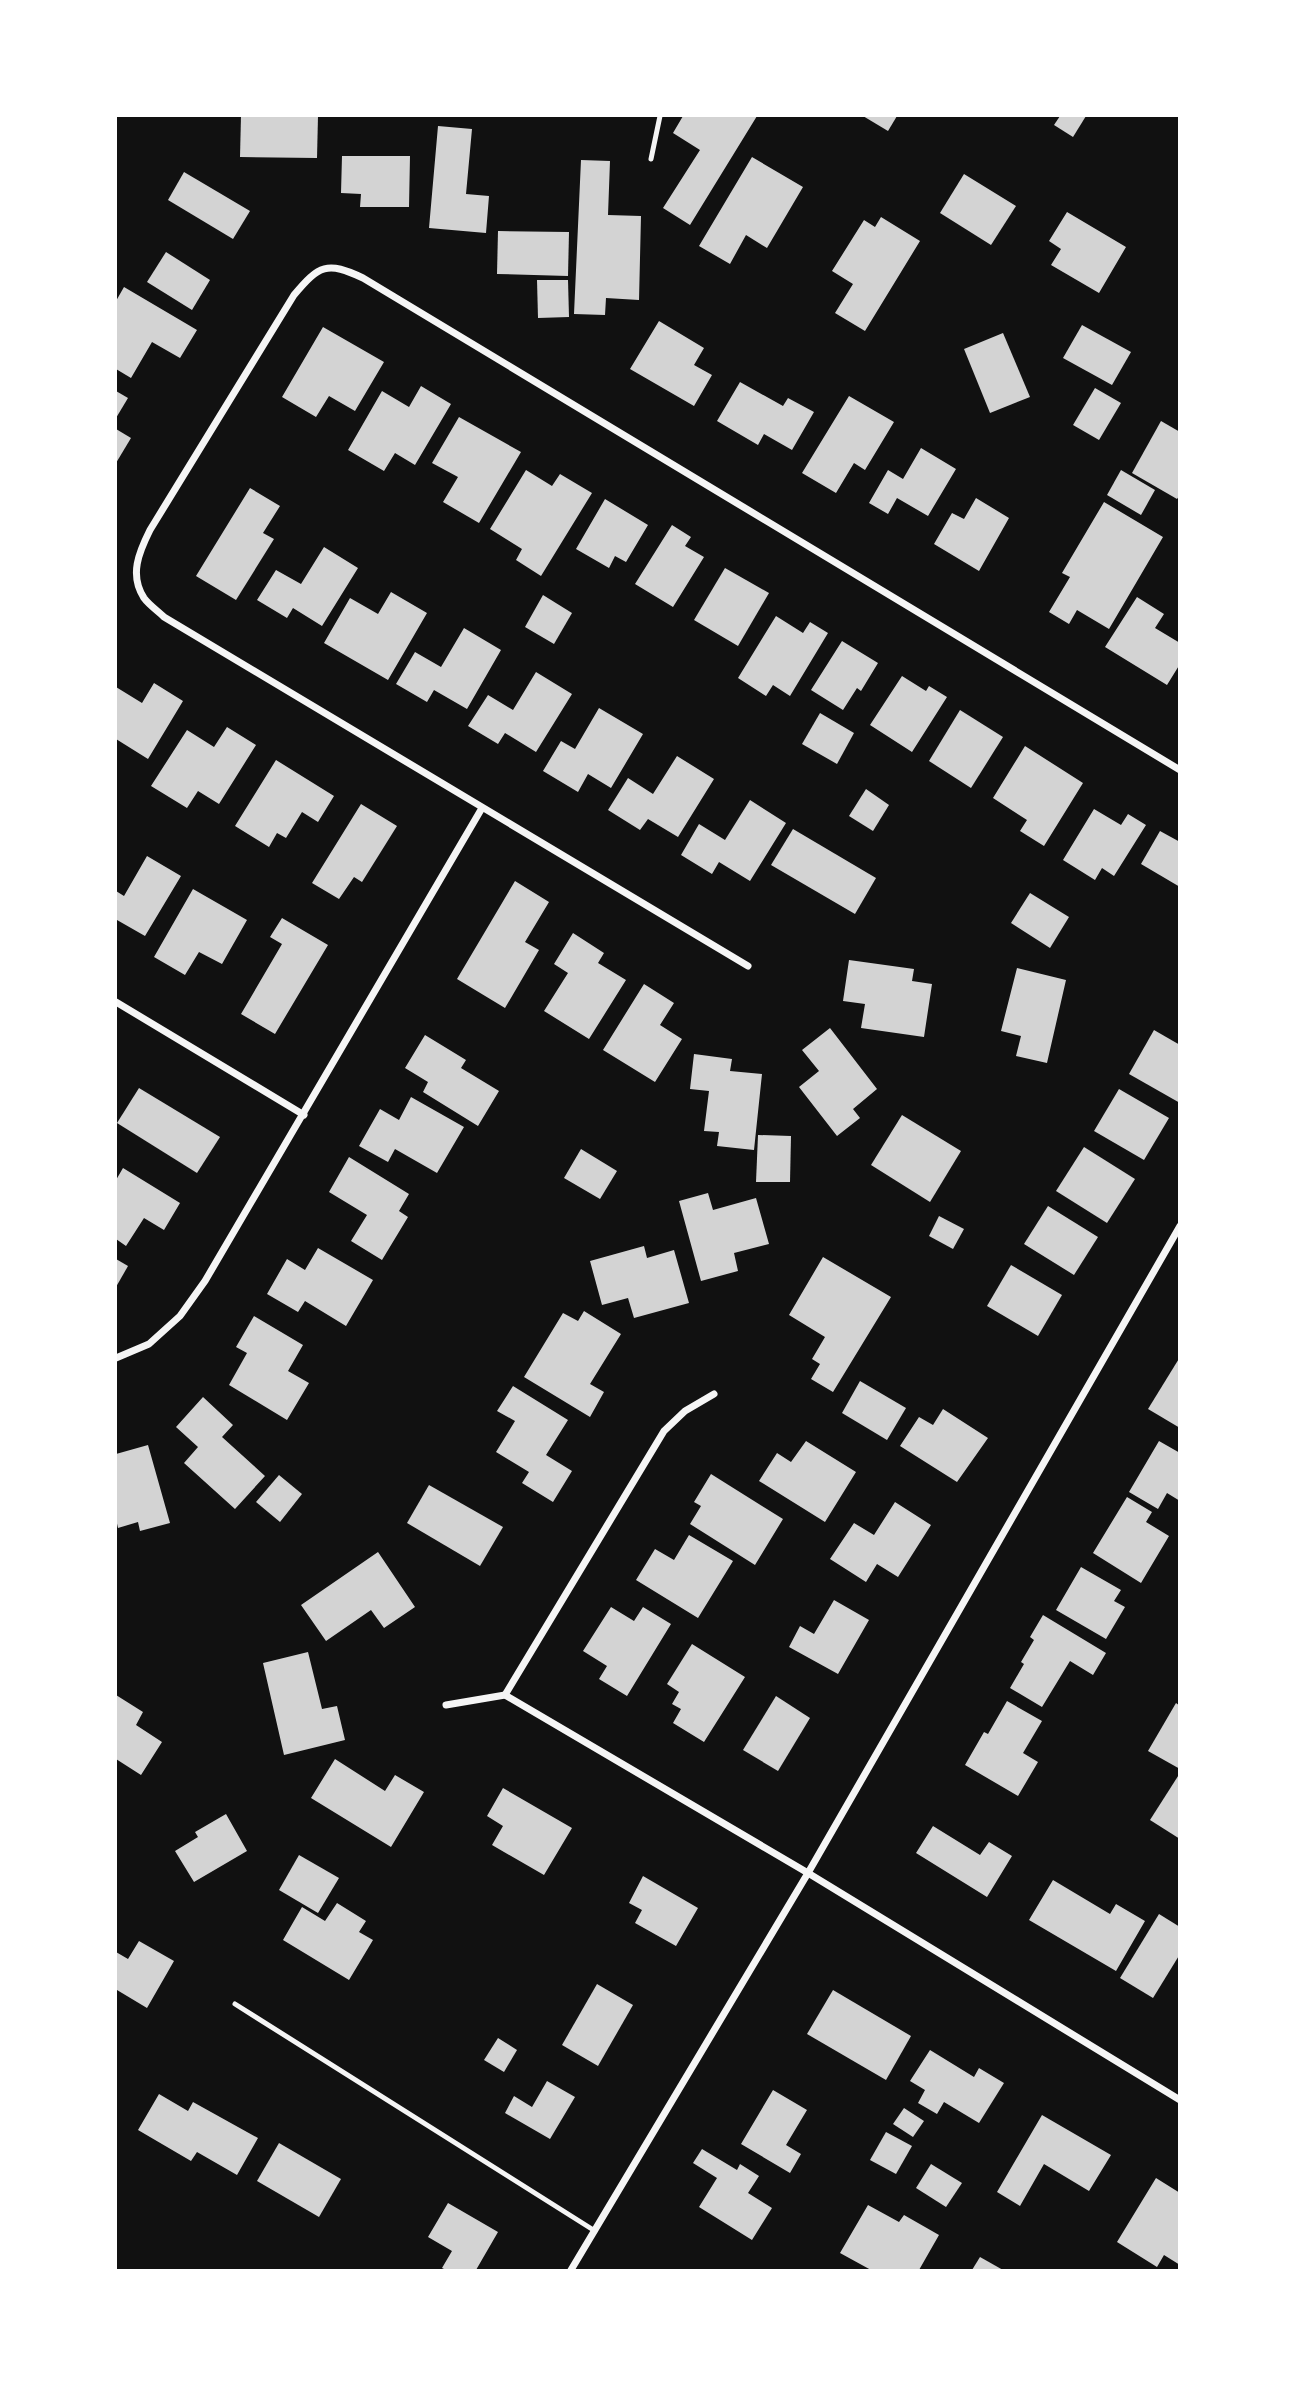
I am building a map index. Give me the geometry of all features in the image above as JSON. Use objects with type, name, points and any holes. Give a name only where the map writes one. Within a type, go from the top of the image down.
[{"type":"street","points":[[748,966],[164,617],[144,598],[135,575],[139,551],[150,530],[293,295],[308,278],[324,268],[342,268],[363,278],[1180,770]]},
{"type":"street","points":[[116,1358],[149,1345],[180,1316],[205,1282],[482,808]]},
{"type":"street","points":[[116,1002],[304,1115]]},
{"type":"street","points":[[571,2270],[808,1873],[1180,1226]]},
{"type":"street","points":[[505,1695],[664,1431],[685,1411],[714,1394]]},
{"type":"street","points":[[446,1705],[505,1695],[808,1873],[1180,2100]]},
{"type":"lane","points":[[651,159],[660,116]]},
{"type":"lane","points":[[234,2004],[595,2231]]},
{"type":"building","points":[[241,116],[318,116],[317,158],[240,157]]},
{"type":"building","points":[[683,116],[757,116],[690,225],[663,208],[700,150],[673,133]]},
{"type":"building","points":[[863,116],[897,116],[888,131]]},
{"type":"building","points":[[1060,116],[1086,116],[1073,137],[1054,125]]},
{"type":"building","points":[[438,126],[472,129],[466,194],[489,196],[486,233],[429,228]]},
{"type":"building","points":[[342,156],[410,156],[409,207],[360,207],[361,194],[341,193]]},
{"type":"building","points":[[752,157],[803,187],[767,248],[746,235],[730,264],[699,246]]},
{"type":"building","points":[[581,160],[610,161],[608,215],[641,216],[639,300],[606,298],[605,315],[574,314]]},
{"type":"building","points":[[184,172],[250,211],[233,239],[168,200]]},
{"type":"building","points":[[964,174],[1016,206],[991,245],[940,213]]},
{"type":"building","points":[[1067,212],[1126,247],[1099,293],[1051,265],[1061,249],[1049,241]]},
{"type":"building","points":[[881,217],[920,241],[865,331],[835,313],[853,284],[832,271],[864,220],[875,227]]},
{"type":"building","points":[[498,231],[569,232],[568,276],[497,274]]},
{"type":"building","points":[[166,252],[210,280],[192,310],[147,282]]},
{"type":"building","points":[[537,280],[568,280],[569,317],[538,318]]},
{"type":"building","points":[[124,287],[197,330],[180,358],[152,342],[131,378],[116,369],[116,301]]},
{"type":"building","points":[[659,321],[704,348],[694,365],[712,375],[694,406],[630,369]]},
{"type":"building","points":[[1082,325],[1131,352],[1112,385],[1063,358]]},
{"type":"building","points":[[323,327],[384,362],[355,411],[329,396],[316,417],[282,397]]},
{"type":"building","points":[[1003,333],[1030,397],[990,413],[964,349]]},
{"type":"building","points":[[740,382],[783,406],[788,398],[814,412],[792,450],[764,434],[758,445],[717,421]]},
{"type":"building","points":[[421,386],[451,404],[415,465],[395,453],[384,471],[348,450],[382,391],[409,407]]},
{"type":"building","points":[[1095,388],[1121,403],[1099,440],[1073,425]]},
{"type":"building","points":[[116,391],[128,398],[116,418]]},
{"type":"building","points":[[849,396],[894,422],[865,470],[854,463],[836,493],[802,473]]},
{"type":"building","points":[[459,417],[521,452],[479,523],[443,502],[458,477],[432,463]]},
{"type":"building","points":[[1161,421],[1180,432],[1180,495],[1177,499],[1132,473]]},
{"type":"building","points":[[116,429],[131,438],[116,463]]},
{"type":"building","points":[[921,448],[956,469],[928,516],[897,498],[888,514],[869,503],[888,470],[903,479]]},
{"type":"building","points":[[526,470],[552,486],[560,474],[592,493],[541,576],[516,560],[522,549],[490,529]]},
{"type":"building","points":[[1121,470],[1155,490],[1141,515],[1107,495]]},
{"type":"building","points":[[250,488],[280,506],[263,533],[274,539],[236,600],[196,576]]},
{"type":"building","points":[[976,498],[1009,518],[979,571],[934,544],[952,513],[964,519]]},
{"type":"building","points":[[605,499],[648,525],[626,562],[615,556],[609,568],[576,549]]},
{"type":"building","points":[[1104,502],[1163,537],[1109,629],[1077,610],[1069,624],[1049,612],[1070,577],[1062,573]]},
{"type":"building","points":[[672,525],[691,537],[685,546],[704,557],[673,607],[635,584]]},
{"type":"building","points":[[324,547],[358,568],[322,626],[293,608],[287,618],[257,600],[276,570],[301,584]]},
{"type":"building","points":[[725,568],[769,593],[738,646],[694,620]]},
{"type":"building","points":[[391,592],[427,613],[388,680],[324,643],[350,598],[378,614]]},
{"type":"building","points":[[543,595],[572,613],[554,644],[525,627]]},
{"type":"building","points":[[1137,597],[1164,614],[1155,628],[1180,643],[1180,664],[1167,685],[1105,647]]},
{"type":"building","points":[[776,616],[803,633],[810,622],[828,633],[790,696],[773,685],[766,696],[738,678]]},
{"type":"building","points":[[464,628],[501,650],[467,709],[434,690],[427,702],[396,684],[415,652],[441,667]]},
{"type":"building","points":[[842,641],[878,663],[861,691],[857,688],[843,710],[811,690]]},
{"type":"building","points":[[536,672],[572,694],[536,752],[505,733],[498,744],[468,726],[488,695],[513,710]]},
{"type":"building","points":[[902,676],[926,691],[929,686],[947,697],[912,752],[870,725]]},
{"type":"building","points":[[154,683],[183,701],[148,759],[116,739],[116,687],[142,703]]},
{"type":"building","points":[[599,708],[643,734],[611,788],[588,774],[578,792],[543,771],[561,741],[575,749]]},
{"type":"building","points":[[960,710],[1003,737],[971,788],[929,761]]},
{"type":"building","points":[[820,713],[854,733],[837,764],[802,744]]},
{"type":"building","points":[[227,727],[256,745],[219,804],[198,791],[187,808],[151,786],[187,730],[214,747]]},
{"type":"building","points":[[1025,746],[1083,783],[1044,846],[1020,831],[1027,820],[993,798]]},
{"type":"building","points":[[677,756],[714,779],[678,837],[648,819],[640,830],[608,810],[628,778],[653,794]]},
{"type":"building","points":[[276,760],[334,796],[318,822],[302,812],[286,838],[277,833],[269,847],[235,826]]},
{"type":"building","points":[[866,789],[889,805],[873,831],[849,816]]},
{"type":"building","points":[[750,800],[786,823],[750,881],[719,862],[712,874],[681,855],[699,824],[725,840]]},
{"type":"building","points":[[361,804],[397,826],[362,882],[354,877],[339,899],[312,883]]},
{"type":"building","points":[[1094,809],[1121,825],[1128,814],[1146,825],[1114,876],[1102,868],[1095,880],[1063,860]]},
{"type":"building","points":[[793,829],[876,878],[855,914],[771,865]]},
{"type":"building","points":[[1160,831],[1180,842],[1180,887],[1141,864]]},
{"type":"building","points":[[147,856],[181,876],[145,936],[117,920],[116,923],[116,891],[124,896]]},
{"type":"building","points":[[515,881],[549,902],[525,942],[539,950],[505,1008],[457,979]]},
{"type":"building","points":[[193,889],[247,920],[222,964],[199,952],[185,975],[154,957]]},
{"type":"building","points":[[1030,893],[1069,917],[1050,948],[1011,923]]},
{"type":"building","points":[[282,918],[328,945],[275,1034],[241,1014],[282,944],[270,937]]},
{"type":"building","points":[[573,933],[604,953],[598,963],[626,980],[589,1039],[544,1011],[568,973],[554,964]]},
{"type":"building","points":[[849,960],[914,969],[912,981],[932,984],[924,1037],[861,1028],[865,1004],[843,1001]]},
{"type":"building","points":[[1017,968],[1066,980],[1047,1063],[1016,1056],[1021,1036],[1001,1031]]},
{"type":"building","points":[[644,984],[674,1003],[660,1025],[682,1039],[655,1082],[603,1050]]},
{"type":"building","points":[[830,1028],[877,1089],[853,1109],[860,1118],[837,1136],[799,1087],[819,1071],[802,1050]]},
{"type":"building","points":[[1154,1030],[1180,1045],[1180,1103],[1129,1074]]},
{"type":"building","points":[[425,1035],[466,1060],[461,1068],[499,1091],[478,1126],[423,1092],[428,1082],[405,1068]]},
{"type":"building","points":[[694,1054],[732,1059],[730,1071],[762,1074],[754,1150],[717,1146],[719,1132],[704,1131],[709,1091],[690,1089]]},
{"type":"building","points":[[139,1088],[220,1137],[197,1173],[117,1123]]},
{"type":"building","points":[[1119,1089],[1169,1118],[1144,1160],[1094,1131]]},
{"type":"building","points":[[411,1097],[464,1127],[437,1173],[395,1149],[388,1162],[359,1146],[380,1109],[399,1120]]},
{"type":"building","points":[[902,1115],[961,1151],[930,1202],[871,1165]]},
{"type":"building","points":[[758,1135],[791,1136],[790,1182],[756,1182]]},
{"type":"building","points":[[1084,1147],[1135,1179],[1107,1223],[1056,1191]]},
{"type":"building","points":[[581,1149],[617,1171],[600,1199],[564,1178]]},
{"type":"building","points":[[349,1157],[409,1194],[399,1211],[408,1217],[382,1260],[351,1241],[367,1215],[329,1192]]},
{"type":"building","points":[[123,1168],[180,1203],[164,1230],[144,1218],[126,1246],[116,1239],[116,1180]]},
{"type":"building","points":[[708,1193],[713,1210],[756,1198],[769,1244],[734,1253],[738,1271],[701,1281],[679,1201]]},
{"type":"building","points":[[1048,1206],[1098,1237],[1074,1275],[1024,1244]]},
{"type":"building","points":[[939,1216],[964,1229],[953,1249],[929,1236]]},
{"type":"building","points":[[644,1246],[647,1258],[674,1250],[689,1303],[634,1318],[628,1298],[602,1305],[590,1261]]},
{"type":"building","points":[[318,1248],[373,1280],[346,1326],[305,1301],[298,1312],[267,1294],[287,1259],[305,1270]]},
{"type":"building","points":[[823,1257],[891,1297],[833,1392],[811,1379],[820,1364],[812,1359],[825,1337],[789,1315]]},
{"type":"building","points":[[116,1259],[128,1266],[116,1287]]},
{"type":"building","points":[[1011,1265],[1062,1295],[1038,1336],[987,1306]]},
{"type":"building","points":[[584,1311],[621,1334],[590,1384],[604,1392],[590,1417],[524,1377],[563,1313],[578,1321]]},
{"type":"building","points":[[254,1316],[303,1345],[288,1371],[309,1383],[287,1420],[229,1385],[247,1353],[236,1347]]},
{"type":"building","points":[[1180,1357],[1180,1428],[1148,1409]]},
{"type":"building","points":[[860,1381],[906,1408],[887,1440],[842,1413]]},
{"type":"building","points":[[513,1386],[568,1420],[546,1455],[572,1471],[553,1502],[522,1483],[529,1472],[496,1452],[515,1421],[497,1411]]},
{"type":"building","points":[[203,1397],[233,1425],[222,1437],[265,1476],[235,1509],[184,1463],[198,1447],[176,1427]]},
{"type":"building","points":[[943,1409],[988,1438],[957,1482],[900,1446],[919,1417],[933,1425]]},
{"type":"building","points":[[806,1441],[856,1472],[825,1522],[759,1481],[777,1453],[791,1462]]},
{"type":"building","points":[[1159,1441],[1180,1453],[1180,1501],[1167,1493],[1158,1509],[1129,1492]]},
{"type":"building","points":[[148,1445],[170,1523],[140,1531],[138,1522],[118,1528],[116,1454]]},
{"type":"building","points":[[711,1474],[783,1519],[755,1565],[690,1524],[701,1506],[694,1502]]},
{"type":"building","points":[[279,1475],[302,1494],[280,1522],[256,1502]]},
{"type":"building","points":[[429,1485],[503,1527],[480,1566],[407,1523]]},
{"type":"building","points":[[1127,1497],[1152,1512],[1146,1522],[1169,1536],[1141,1583],[1093,1553]]},
{"type":"building","points":[[895,1502],[931,1525],[898,1577],[877,1564],[866,1582],[830,1559],[854,1523],[874,1535]]},
{"type":"building","points":[[689,1535],[733,1561],[698,1618],[636,1580],[655,1549],[674,1560]]},
{"type":"building","points":[[378,1552],[415,1607],[384,1628],[371,1610],[326,1641],[301,1605]]},
{"type":"building","points":[[1081,1567],[1121,1590],[1114,1601],[1125,1607],[1106,1639],[1056,1610]]},
{"type":"building","points":[[834,1600],[869,1620],[838,1674],[789,1647],[800,1626],[814,1634]]},
{"type":"building","points":[[611,1607],[634,1621],[643,1607],[671,1624],[627,1696],[599,1679],[607,1666],[583,1651]]},
{"type":"building","points":[[1043,1615],[1106,1653],[1093,1675],[1070,1661],[1042,1707],[1010,1688],[1024,1664],[1021,1662],[1034,1640],[1030,1637]]},
{"type":"building","points":[[692,1644],[745,1677],[704,1742],[673,1723],[681,1709],[672,1704],[679,1692],[667,1684]]},
{"type":"building","points":[[308,1652],[322,1709],[337,1706],[345,1740],[284,1755],[263,1663]]},
{"type":"building","points":[[116,1695],[143,1712],[136,1725],[162,1742],[141,1775],[116,1759]]},
{"type":"building","points":[[776,1696],[810,1718],[778,1771],[743,1750]]},
{"type":"building","points":[[1007,1701],[1042,1721],[1023,1753],[1038,1762],[1018,1796],[965,1765],[984,1732],[988,1734]]},
{"type":"building","points":[[1176,1703],[1180,1706],[1180,1769],[1148,1751]]},
{"type":"building","points":[[335,1759],[385,1791],[395,1775],[424,1792],[391,1847],[311,1798]]},
{"type":"building","points":[[1180,1773],[1180,1839],[1150,1820]]},
{"type":"building","points":[[503,1788],[572,1828],[544,1875],[492,1845],[503,1826],[487,1816]]},
{"type":"building","points":[[226,1814],[247,1851],[194,1882],[175,1851],[198,1837],[195,1832]]},
{"type":"building","points":[[933,1826],[980,1855],[989,1842],[1012,1856],[987,1897],[916,1853]]},
{"type":"building","points":[[299,1855],[339,1878],[318,1913],[279,1890]]},
{"type":"building","points":[[643,1876],[698,1908],[676,1946],[635,1923],[642,1910],[629,1903]]},
{"type":"building","points":[[1053,1880],[1110,1914],[1116,1904],[1145,1921],[1116,1971],[1029,1920]]},
{"type":"building","points":[[337,1903],[366,1921],[359,1932],[373,1940],[349,1980],[283,1940],[302,1907],[325,1921]]},
{"type":"building","points":[[1159,1914],[1180,1927],[1180,1954],[1153,1998],[1120,1978]]},
{"type":"building","points":[[139,1941],[174,1961],[147,2008],[117,1990],[116,1993],[116,1952],[128,1959]]},
{"type":"building","points":[[597,1984],[633,2005],[598,2066],[562,2045]]},
{"type":"building","points":[[833,1990],[911,2036],[886,2080],[807,2034]]},
{"type":"building","points":[[498,2038],[517,2050],[504,2072],[484,2060]]},
{"type":"building","points":[[930,2050],[974,2077],[979,2068],[1004,2083],[979,2123],[944,2102],[937,2114],[918,2103],[925,2090],[910,2081]]},
{"type":"building","points":[[547,2081],[575,2097],[550,2139],[505,2113],[514,2096],[532,2107]]},
{"type":"building","points":[[773,2090],[807,2110],[786,2145],[801,2154],[790,2173],[741,2144]]},
{"type":"building","points":[[159,2094],[188,2111],[193,2102],[258,2138],[237,2175],[197,2152],[191,2161],[138,2130]]},
{"type":"building","points":[[904,2108],[924,2121],[913,2137],[893,2124]]},
{"type":"building","points":[[1042,2115],[1111,2155],[1089,2191],[1044,2164],[1020,2206],[997,2192]]},
{"type":"building","points":[[886,2132],[912,2146],[896,2174],[870,2160]]},
{"type":"building","points":[[279,2143],[341,2179],[319,2217],[257,2181]]},
{"type":"building","points":[[702,2149],[737,2170],[740,2164],[759,2176],[748,2193],[772,2208],[752,2240],[699,2207],[717,2178],[693,2163]]},
{"type":"building","points":[[931,2164],[962,2183],[946,2207],[916,2188]]},
{"type":"building","points":[[1156,2178],[1180,2193],[1180,2265],[1164,2255],[1157,2267],[1117,2242]]},
{"type":"building","points":[[448,2203],[498,2232],[476,2270],[442,2268],[452,2251],[428,2237]]},
{"type":"building","points":[[868,2205],[899,2222],[904,2215],[939,2235],[919,2270],[871,2270],[840,2253]]},
{"type":"building","points":[[980,2257],[1003,2270],[972,2270]]}]
